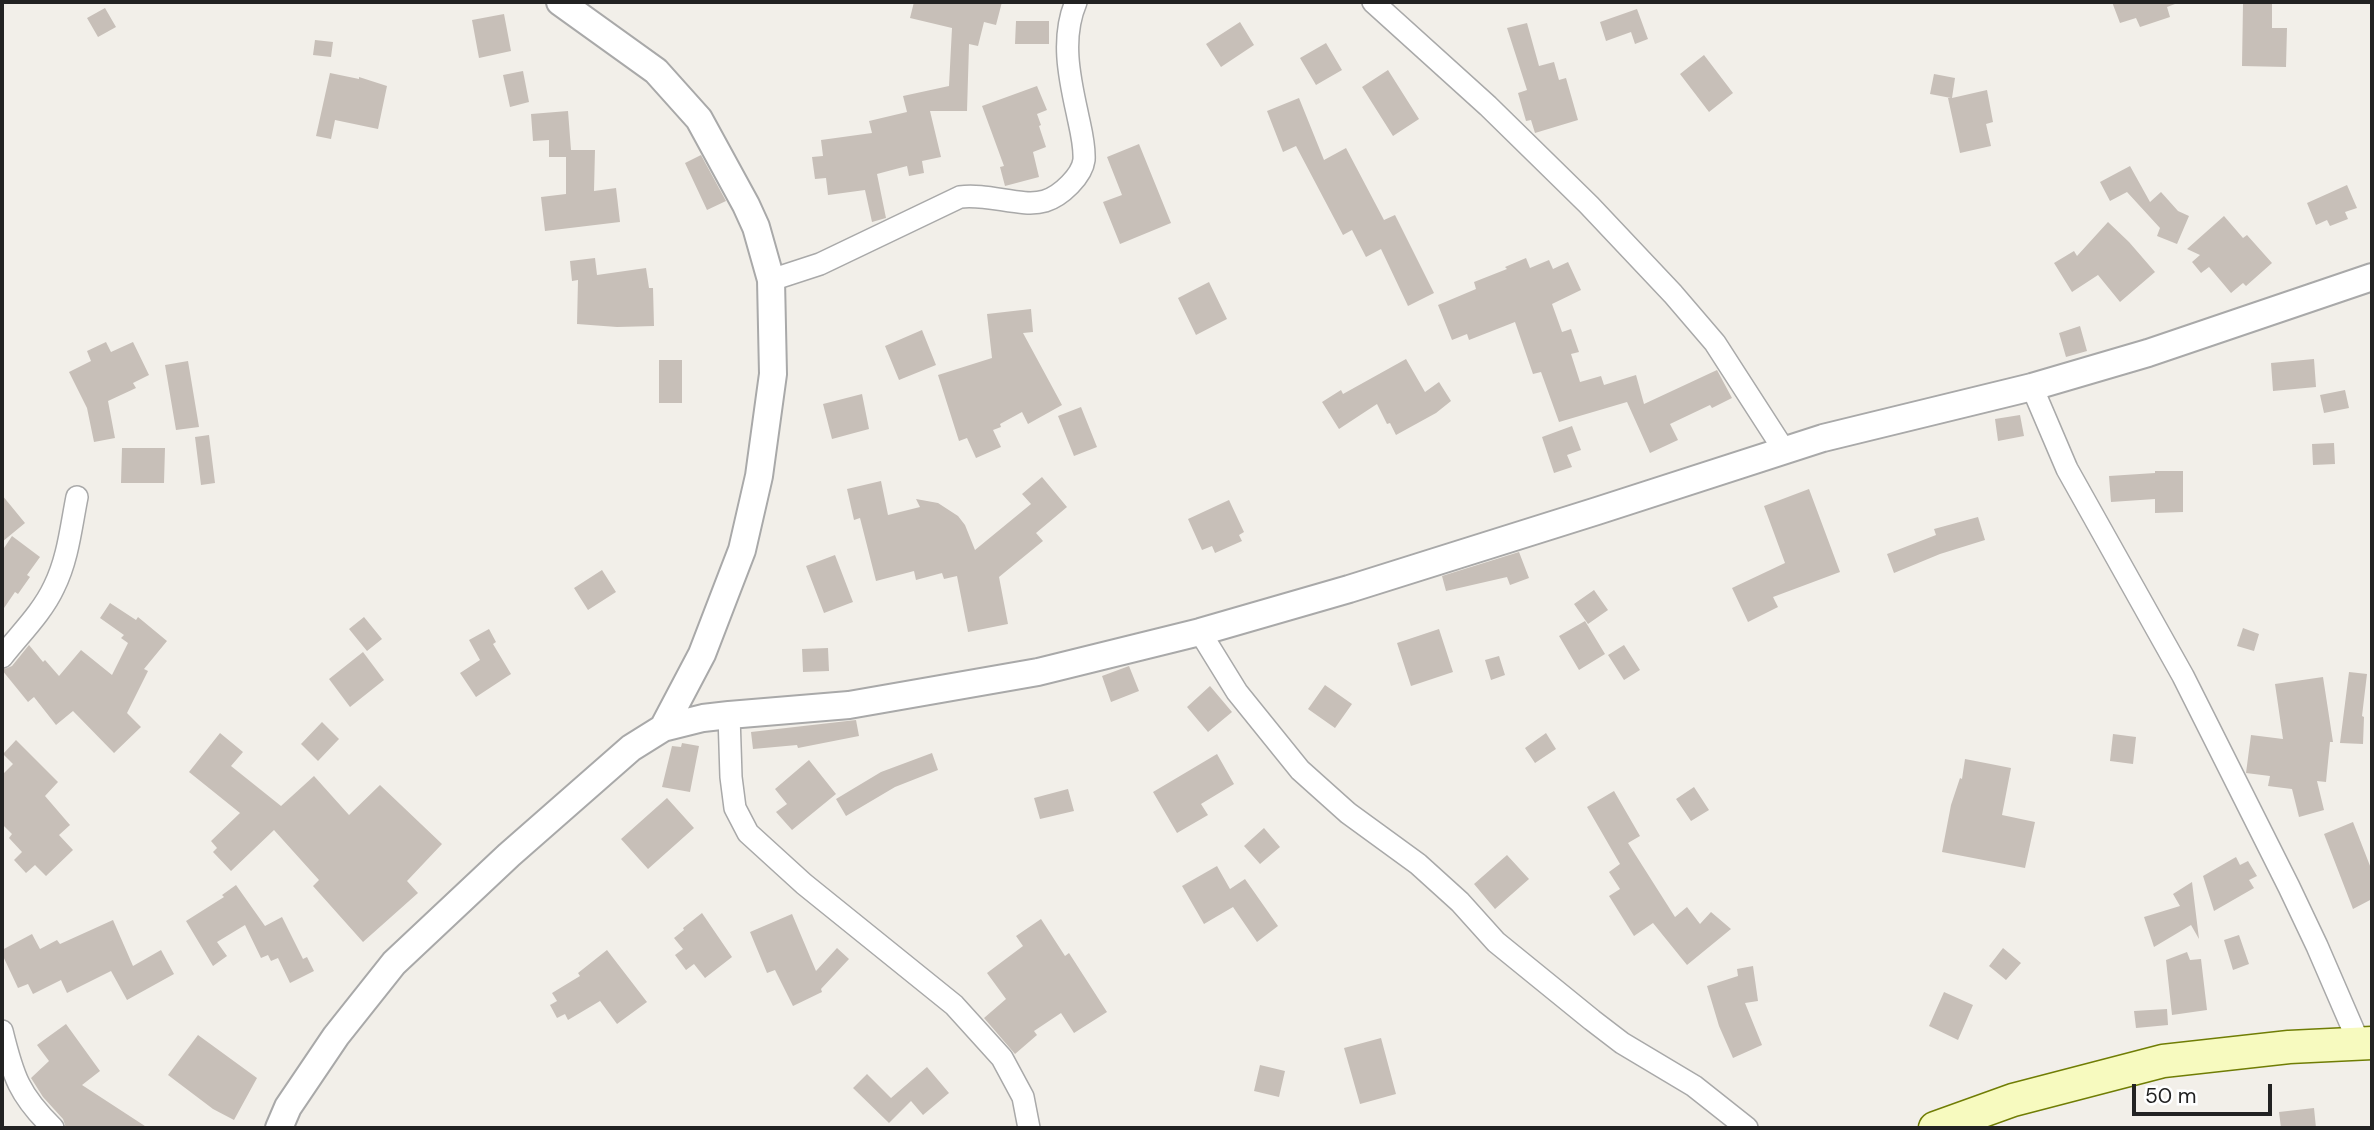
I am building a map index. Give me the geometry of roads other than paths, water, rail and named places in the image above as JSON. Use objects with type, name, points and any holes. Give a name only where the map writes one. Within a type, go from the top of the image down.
[{"type":"main road","points":[[1935,1128],[2013,1100],[2163,1061],[2289,1047],[2365,1043]]},
{"type":"street","points":[[560,2],[656,71],[699,119],[756,226],[771,280],[773,374],[759,476],[742,550],[702,654],[663,728]]},
{"type":"street","points":[[771,280],[820,264],[960,197],[977,195],[1026,203],[1046,201],[1062,191],[1079,174],[1084,161],[1067,39],[1076,2]]},
{"type":"street","points":[[1373,2],[1488,106],[1580,196],[1673,294],[1715,343],[1784,450]]},
{"type":"street","points":[[279,1128],[288,1107],[336,1036],[394,963],[509,855],[621,757],[663,728],[703,718],[876,701],[1038,672],[1200,632],[1388,576],[1823,438],[2032,387],[2148,353],[2372,277]]},
{"type":"street","points":[[2032,387],[2067,469],[2183,676],[2365,1043]]},
{"type":"street","points":[[2,657],[43,606],[54,587],[65,558],[76,497]]},
{"type":"street","points":[[1200,632],[1237,692],[1309,778],[1348,813],[1418,864],[1460,902],[1496,942],[1592,1020],[1622,1043],[1694,1086],[1747,1128]]},
{"type":"street","points":[[729,715],[735,808],[748,833],[804,884],[954,1005],[1002,1058],[1023,1097],[1029,1128]]},
{"type":"street","points":[[2,1031],[13,1074],[29,1102],[53,1128]]}]
